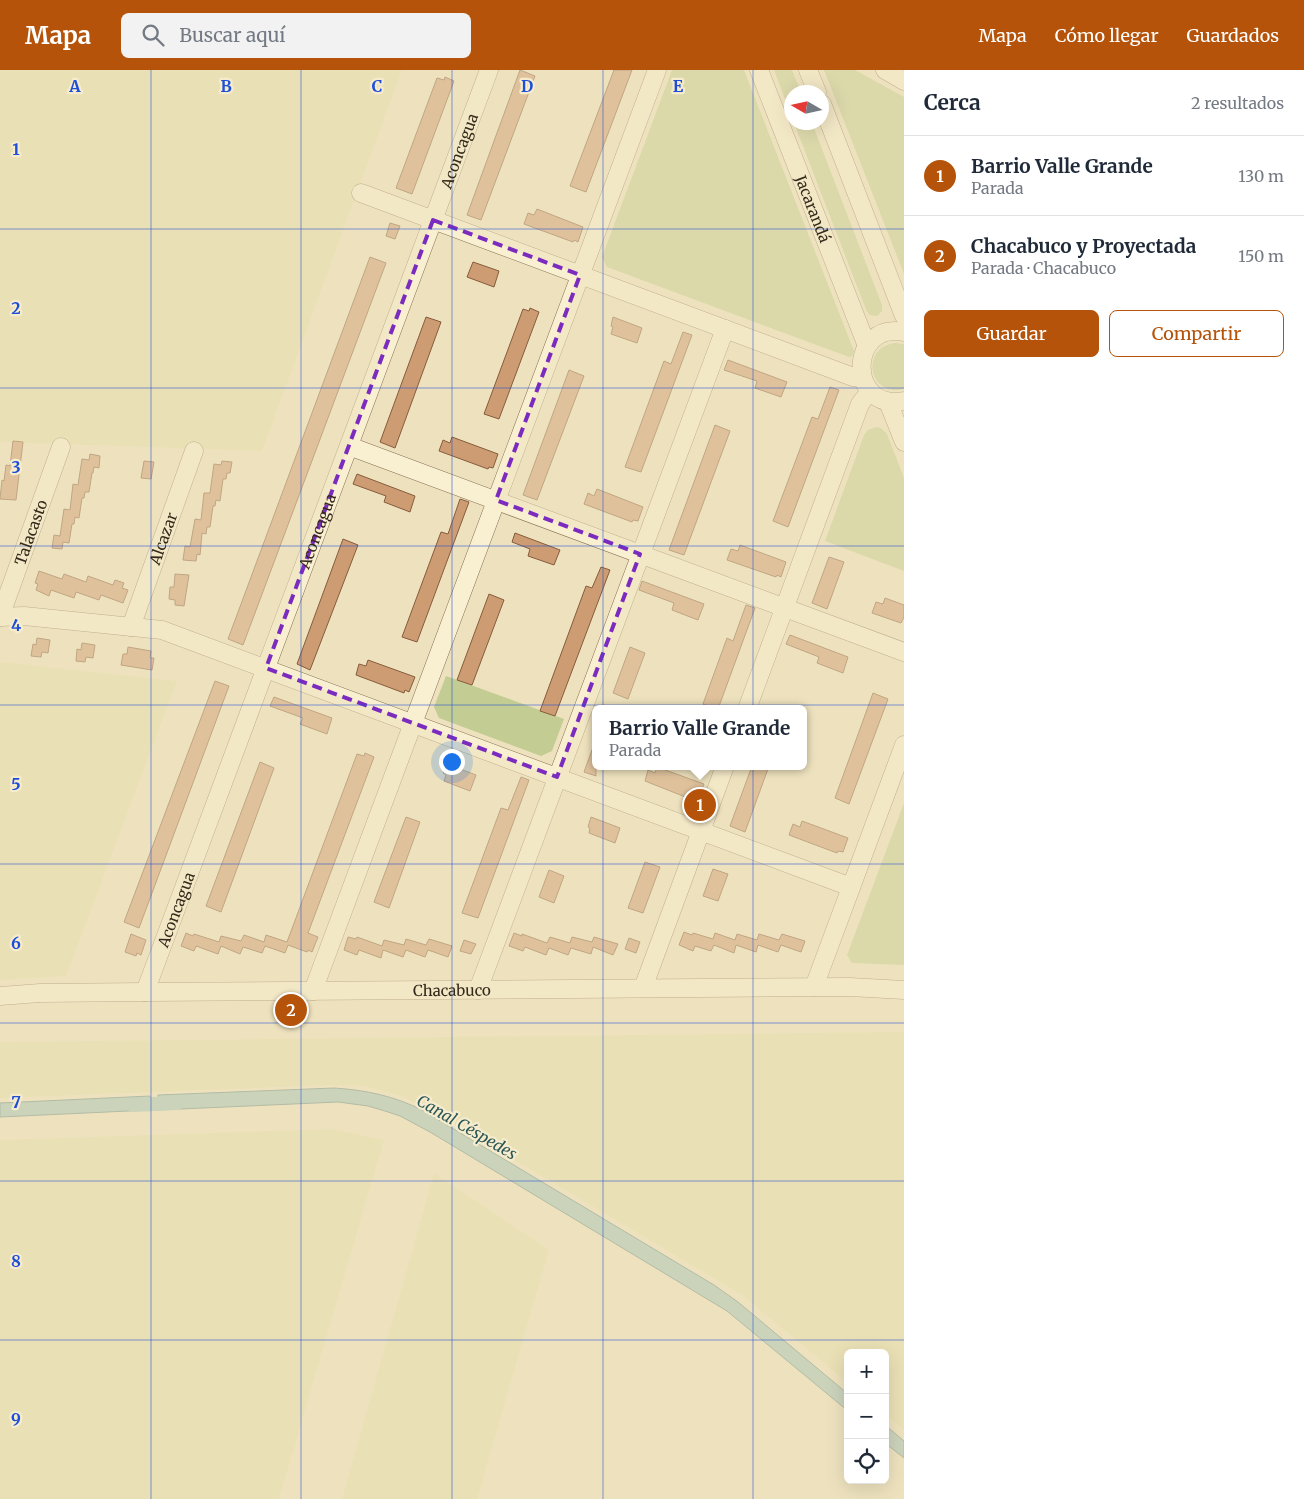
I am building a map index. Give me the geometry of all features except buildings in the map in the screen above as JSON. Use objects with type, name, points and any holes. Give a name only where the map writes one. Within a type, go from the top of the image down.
[{"type":"street","name":"Aconcagua","points":[[145,992],[490,70]]},
{"type":"street","points":[[313,991],[657,70]]},
{"type":"street","name":"Jacarandá","points":[[760,70],[867,346]]},
{"type":"street","points":[[808,70],[814,85]]},
{"type":"street","points":[[885,70],[904,81]]},
{"type":"street","points":[[829,122],[904,316]]},
{"type":"street","points":[[361,193],[853,377],[866,384]]},
{"type":"street","points":[[478,990],[724,329]]},
{"type":"street","points":[[904,332],[892,331],[882,333],[874,338],[867,346],[861,361],[866,384],[875,396],[896,402],[904,442]]},
{"type":"street","points":[[748,705],[866,384]]},
{"type":"street","points":[[349,446],[904,652]]},
{"type":"street","name":"Talacasto","points":[[0,617],[61,447]]},
{"type":"street","name":"Alcazar","points":[[131,627],[194,451]]},
{"type":"street","points":[[0,617],[24,616],[162,630],[851,887]]},
{"type":"street","points":[[814,987],[904,745]]},
{"type":"street","points":[[643,988],[724,770]]},
{"type":"street","name":"Chacabuco","points":[[0,996],[40,993],[643,988],[850,987],[904,990]]},
{"type":"highlighted area","points":[[433,220],[580,275],[496,500],[640,554],[557,777],[266,668]]},
{"type":"shaded area","points":[[0,70],[402,70],[262,451],[0,442]]},
{"type":"shaded area","points":[[0,662],[177,681],[66,976],[0,980]]},
{"type":"shaded area","points":[[904,1032],[904,1430],[889,1417],[889,1349],[844,1349],[844,1380],[742,1295],[429,1109],[399,1095],[363,1086],[330,1085],[0,1098],[0,1042]]},
{"type":"shaded area","points":[[330,1129],[384,1140],[279,1499],[0,1499],[0,1140]]},
{"type":"shaded area","points":[[434,1173],[549,1250],[477,1499],[342,1499]]},
{"type":"green space","points":[[672,70],[744,70],[854,351],[852,356],[849,357],[607,267],[602,257]]},
{"type":"green space","points":[[774,70],[792,70],[798,85],[784,85],[784,96]]},
{"type":"green space","points":[[824,70],[855,70],[904,97],[904,274]]},
{"type":"green space","points":[[797,130],[815,130],[882,305],[882,311],[877,316],[870,315],[867,312]]},
{"type":"green space","points":[[895,343],[904,344],[904,389],[892,390],[876,380],[873,362],[876,354],[884,347]]},
{"type":"green space","points":[[876,427],[881,428],[887,434],[904,478],[904,571],[825,541],[864,435],[868,430]]},
{"type":"green space","points":[[446,676],[564,719],[552,751],[541,756],[439,718],[434,707]]},
{"type":"green space","points":[[904,803],[904,965],[852,963],[847,955]]},
{"type":"water","points":[[334,1088],[379,1094],[422,1110],[714,1285],[738,1302],[844,1391],[844,1408],[727,1311],[430,1132],[400,1116],[368,1106],[338,1102],[158,1110],[158,1095]]},
{"type":"water","points":[[150,1096],[150,1110],[0,1117],[0,1103]]},
{"type":"water","points":[[889,1428],[904,1441],[904,1458],[889,1446]]},
{"type":"waterway","name":"Canal Céspedes","points":[[133,1105],[177,1103]]},
{"type":"place","name":"Barrio Valle Grande","points":[[700,805]]},
{"type":"place","name":"Chacabuco y Proyectada","points":[[291,1010]]}]
